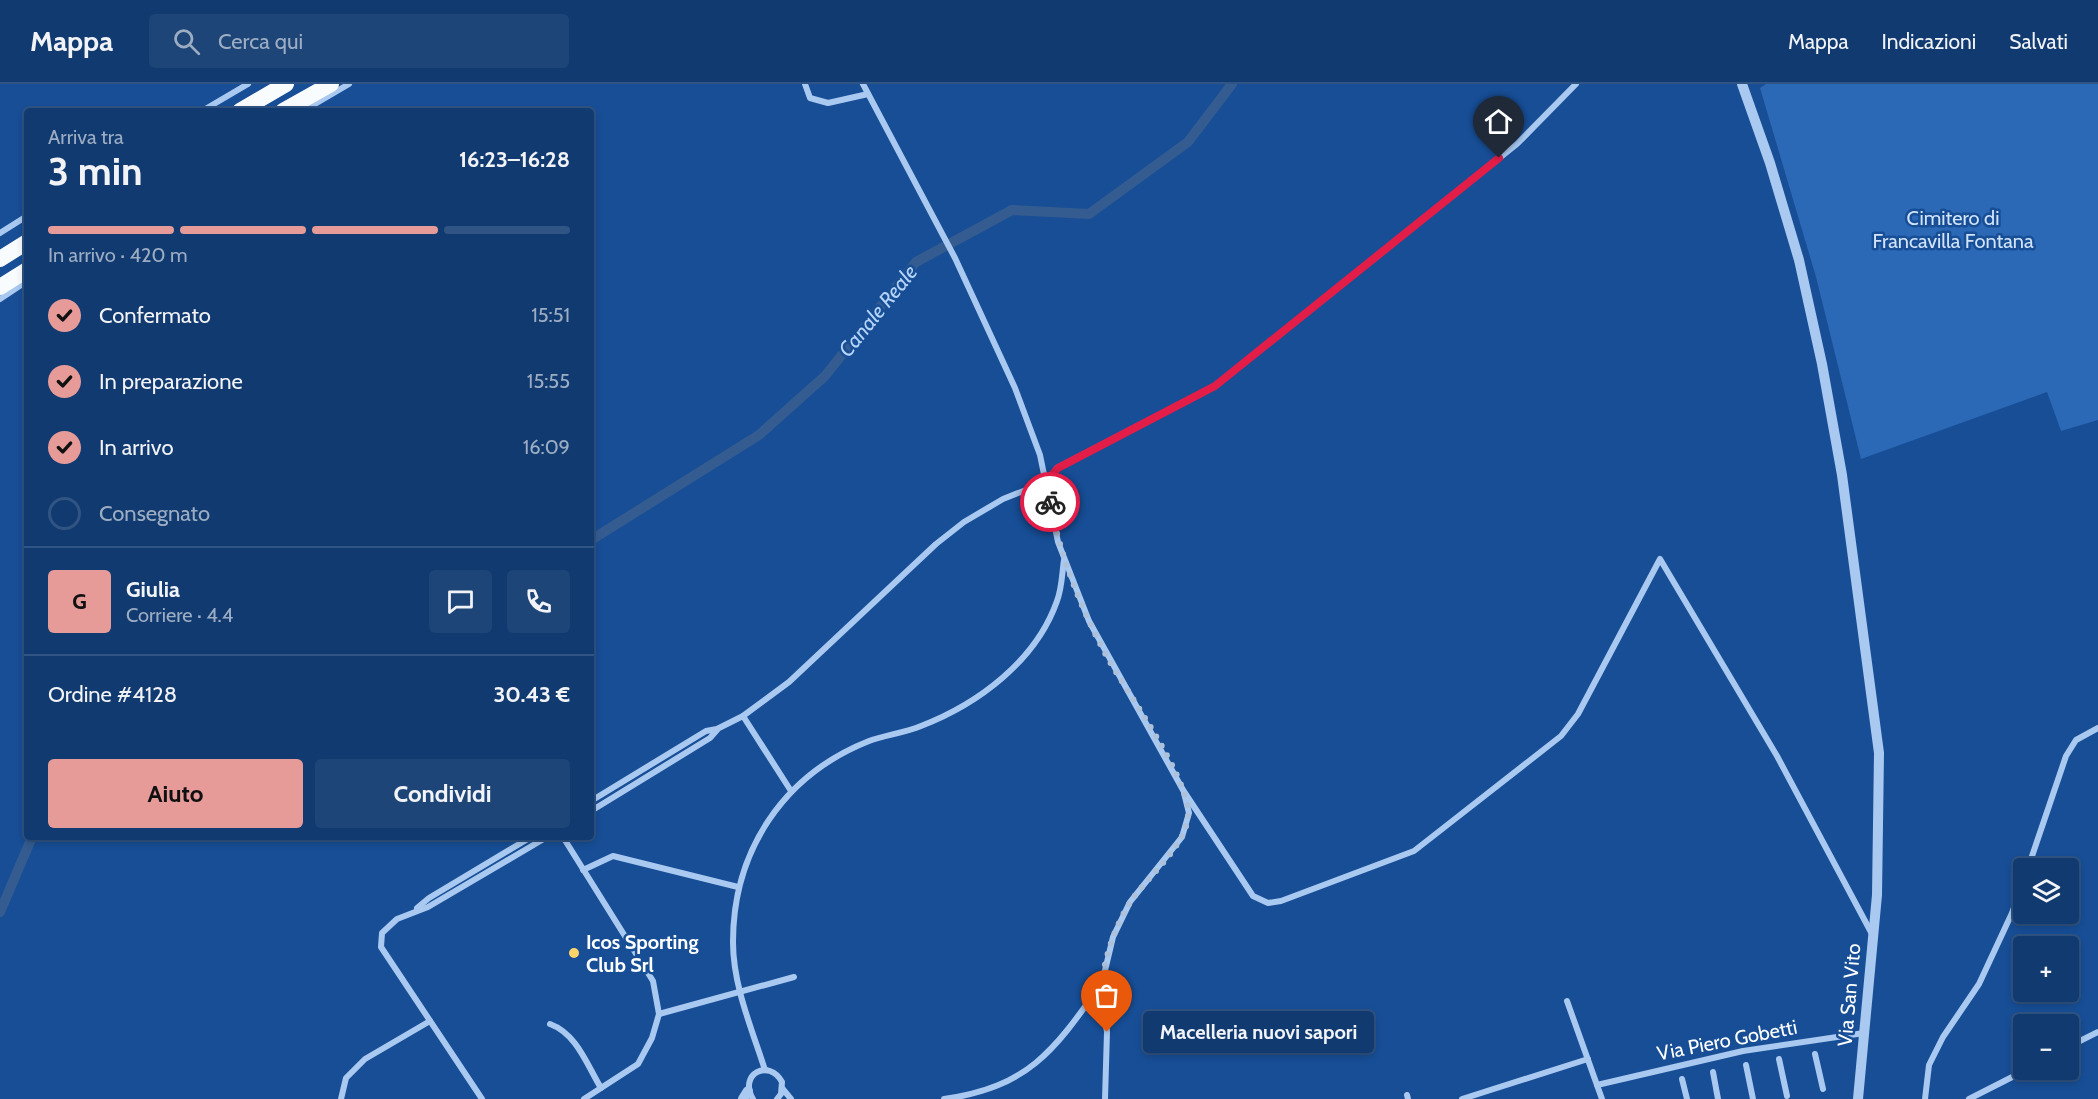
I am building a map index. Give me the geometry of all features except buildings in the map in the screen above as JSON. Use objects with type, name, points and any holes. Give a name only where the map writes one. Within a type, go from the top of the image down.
[{"type":"highway","points":[[245,108],[286,84]]},
{"type":"highway","points":[[289,108],[331,84]]},
{"type":"highway","points":[[0,259],[24,244]]},
{"type":"highway","points":[[0,287],[24,272]]},
{"type":"street","points":[[207,108],[248,84]]},
{"type":"street","points":[[308,108],[349,84]]},
{"type":"street","points":[[805,84],[810,98],[828,103],[868,94]]},
{"type":"street","points":[[863,84],[955,258],[1015,388],[1040,454],[1058,542],[1089,621],[1183,790],[1253,896],[1268,903],[1281,901],[1407,854],[1448,825],[1561,736],[1578,714],[1660,559],[1777,756],[1873,935]]},
{"type":"street","points":[[594,799],[706,731],[717,729],[742,716],[789,682],[936,544],[964,522],[1003,499],[1046,482],[1058,468],[1215,386],[1517,144],[1576,84]]},
{"type":"street","name":"Via San Vito","points":[[1742,84],[1770,163],[1798,260],[1822,364],[1842,475],[1879,753],[1876,895],[1858,1099]]},
{"type":"street","points":[[0,233],[24,218]]},
{"type":"street","points":[[0,299],[24,283]]},
{"type":"street","points":[[765,1070],[740,992],[733,944],[738,887],[752,845],[791,791],[843,754],[869,741],[919,727],[952,713],[986,693],[1013,667],[1042,632],[1058,600],[1064,558]]},
{"type":"street","points":[[742,716],[791,791]]},
{"type":"street","points":[[2031,858],[2066,756],[2076,740],[2098,728]]},
{"type":"street","points":[[594,809],[710,738],[717,729]]},
{"type":"street","points":[[1105,1099],[1107,1032],[1102,983],[1113,937],[1131,902],[1182,837],[1189,813],[1183,790]]},
{"type":"street","points":[[414,911],[429,898],[526,840]]},
{"type":"street","points":[[482,1099],[381,947],[382,933],[398,919],[428,907],[542,840]]},
{"type":"street","points":[[565,840],[653,981],[659,1014],[652,1038],[638,1064],[584,1099]]},
{"type":"street","points":[[583,870],[613,856],[738,887]]},
{"type":"street","points":[[1925,1099],[1929,1065],[1943,1037],[1979,984],[2013,910]]},
{"type":"street","points":[[659,1014],[794,977]]},
{"type":"street","points":[[944,1099],[967,1096],[1011,1080],[1042,1060],[1068,1030],[1102,983]]},
{"type":"street","points":[[1567,1001],[1602,1099]]},
{"type":"street","points":[[341,1099],[346,1078],[365,1059],[430,1021]]},
{"type":"street","points":[[550,1024],[559,1028],[573,1040],[601,1088]]},
{"type":"street","points":[[2079,1042],[2098,1032]]},
{"type":"street","name":"Via Piero Gobetti","points":[[1597,1085],[1743,1051],[1864,1033]]},
{"type":"street","points":[[1815,1054],[1823,1089]]},
{"type":"street","points":[[1462,1099],[1588,1059]]},
{"type":"street","points":[[1779,1059],[1787,1096]]},
{"type":"street","points":[[1746,1065],[1753,1099]]},
{"type":"street","points":[[748,1096],[753,1074],[765,1070],[779,1077],[782,1088],[791,1099]]},
{"type":"street","points":[[1713,1072],[1718,1099]]},
{"type":"street","points":[[1969,1099],[2013,1077]]},
{"type":"street","points":[[1682,1079],[1687,1099]]},
{"type":"street","points":[[777,1099],[782,1088]]},
{"type":"green space","name":"Cimitero di Francavilla Fontana","points":[[1766,84],[2098,84],[2098,420],[2061,431],[2047,392],[1861,459],[1816,277],[1760,88]]},
{"type":"waterway","name":"Canale Reale","points":[[594,538],[759,435],[825,376],[916,262],[1012,210],[1089,214],[1188,142],[1232,84]]},
{"type":"waterway","name":"Canale Reale","points":[[0,912],[31,840]]},
{"type":"way so far","points":[[1050,502],[1058,542],[1089,621],[1106,655],[1167,758],[1183,790],[1189,813],[1182,837],[1131,902],[1113,937],[1102,983],[1107,1032]]},
{"type":"place","name":"Icos Sporting Club Srl","points":[[574,953]]},
{"type":"place","name":"Macelleria nuovi sapori","points":[[1107,1032]]},
{"type":"route","points":[[1050,502],[1046,482],[1058,468],[1215,386],[1499,158]]}]
